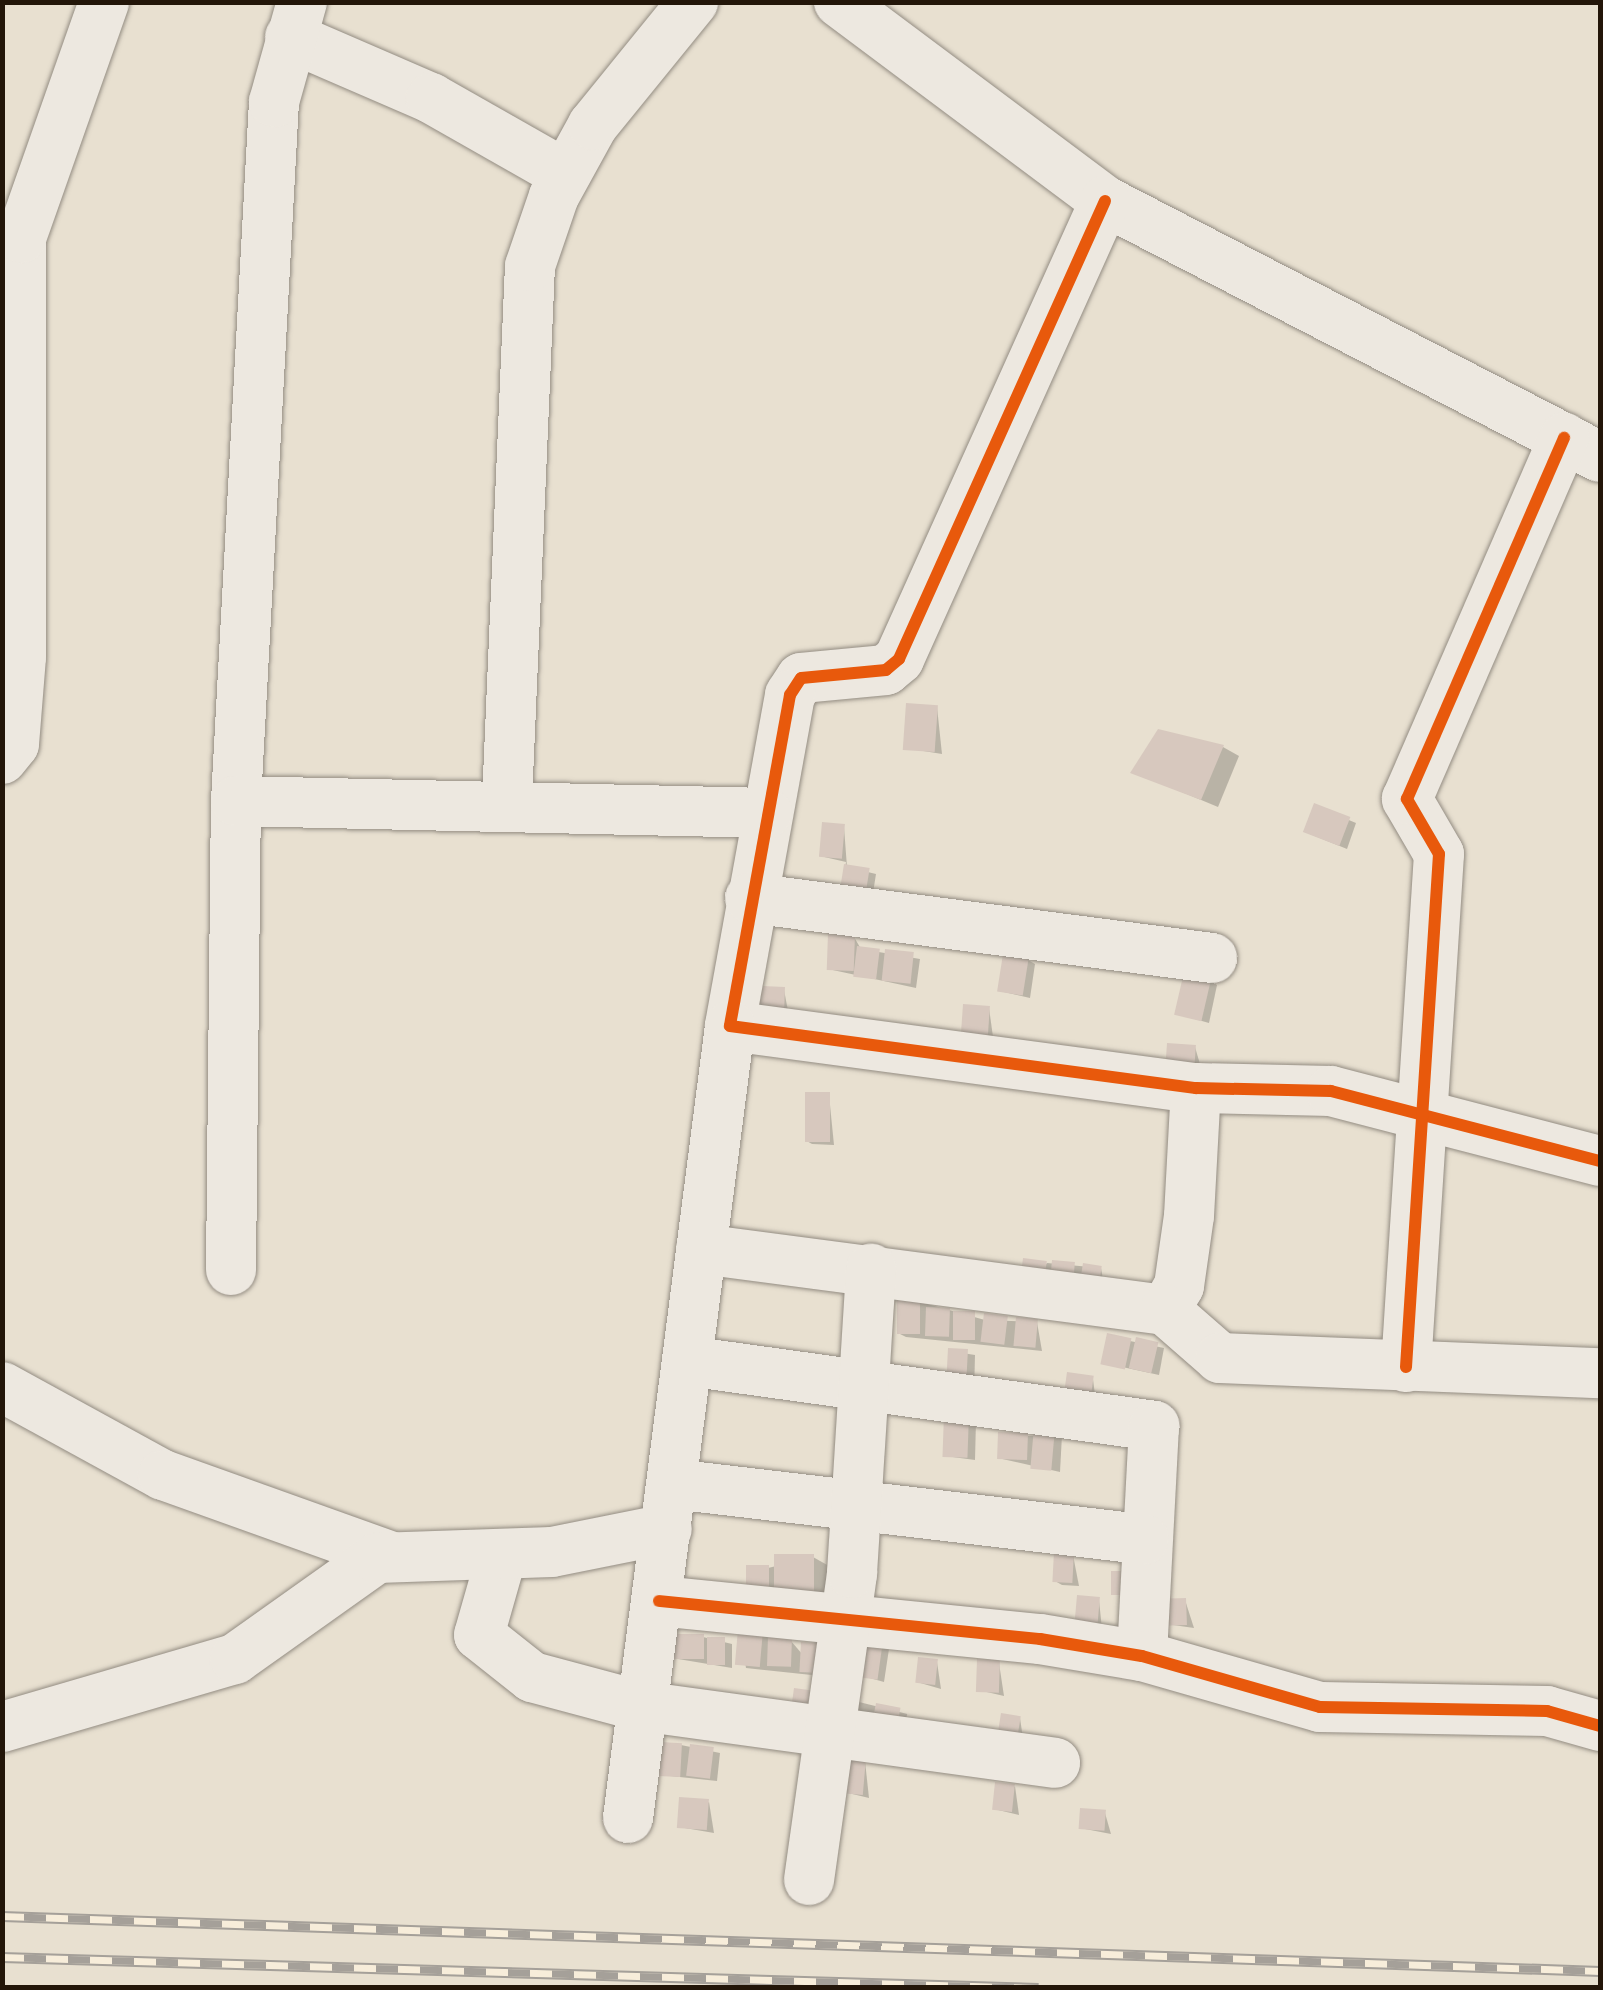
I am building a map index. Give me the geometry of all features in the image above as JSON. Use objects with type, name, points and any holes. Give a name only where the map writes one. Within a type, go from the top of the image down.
[{"type":"street","points":[[2,759],[14,744],[21,657],[12,235],[104,2]]},
{"type":"street","points":[[507,801],[530,266],[565,174],[593,126],[694,2]]},
{"type":"street","points":[[839,2],[1105,201],[1582,447],[1408,799],[1439,854],[1418,1114],[1406,1366]]},
{"type":"street","points":[[231,1270],[236,800],[274,102],[296,20],[565,174]]},
{"type":"street","points":[[628,1818],[640,1706],[659,1601],[730,1026],[767,813],[801,678],[886,670],[899,660],[1105,201]]},
{"type":"street","points":[[236,800],[507,801],[767,813]]},
{"type":"street","points":[[750,898],[1212,958]]},
{"type":"street","points":[[730,1026],[1196,1088],[1331,1091],[1600,1162]]},
{"type":"street","points":[[1164,1310],[1178,1286],[1189,1216],[1196,1088]]},
{"type":"street","points":[[701,1248],[1164,1310],[1220,1358],[1600,1374]]},
{"type":"street","points":[[809,1880],[869,1389],[871,1269]]},
{"type":"street","points":[[686,1362],[1154,1426],[1144,1539],[1142,1656]]},
{"type":"street","points":[[2,1387],[163,1475],[389,1556],[501,1558],[670,1506],[855,1505],[1144,1539]]},
{"type":"street","points":[[2,1727],[235,1659],[389,1556]]},
{"type":"street","points":[[501,1558],[479,1635],[532,1678],[640,1706],[828,1728],[1055,1763]]},
{"type":"street","points":[[659,1601],[1142,1656],[1320,1707],[1547,1712],[1600,1726]]},
{"type":"building","points":[[906,703],[938,705],[935,752],[903,750]]},
{"type":"building","points":[[1158,729],[1224,745],[1201,800],[1130,773]]},
{"type":"building","points":[[1314,803],[1350,817],[1339,846],[1303,832]]},
{"type":"building","points":[[822,822],[845,824],[842,859],[819,857]]},
{"type":"building","points":[[844,864],[870,868],[863,911],[837,906]]},
{"type":"building","points":[[828,933],[855,934],[854,971],[827,970]]},
{"type":"building","points":[[857,946],[880,949],[876,980],[853,977]]},
{"type":"building","points":[[885,949],[914,952],[910,984],[882,981]]},
{"type":"building","points":[[1003,954],[1029,958],[1023,996],[997,992]]},
{"type":"building","points":[[1184,972],[1211,978],[1201,1021],[1174,1015]]},
{"type":"building","points":[[759,986],[785,987],[784,1018],[758,1017]]},
{"type":"building","points":[[963,1004],[990,1006],[987,1042],[960,1040]]},
{"type":"building","points":[[1167,1043],[1196,1045],[1194,1069],[1165,1067]]},
{"type":"building","points":[[805,1092],[830,1092],[830,1142],[805,1142]]},
{"type":"building","points":[[1023,1258],[1047,1261],[1044,1283],[1020,1280]]},
{"type":"building","points":[[1052,1260],[1075,1262],[1073,1284],[1050,1282]]},
{"type":"building","points":[[1083,1263],[1102,1266],[1098,1289],[1079,1286]]},
{"type":"building","points":[[897,1299],[920,1299],[920,1334],[897,1334]]},
{"type":"building","points":[[926,1307],[950,1308],[949,1337],[925,1336]]},
{"type":"building","points":[[953,1311],[975,1311],[975,1340],[953,1340]]},
{"type":"building","points":[[984,1313],[1008,1316],[1004,1345],[980,1342]]},
{"type":"building","points":[[1016,1317],[1038,1319],[1035,1348],[1013,1346]]},
{"type":"building","points":[[1107,1333],[1131,1338],[1125,1369],[1100,1364]]},
{"type":"building","points":[[1136,1337],[1158,1342],[1151,1373],[1129,1368]]},
{"type":"building","points":[[948,1348],[968,1349],[966,1394],[946,1393]]},
{"type":"building","points":[[1067,1372],[1094,1376],[1089,1407],[1063,1404]]},
{"type":"building","points":[[944,1413],[969,1414],[967,1458],[942,1457]]},
{"type":"building","points":[[1034,1427],[1055,1429],[1051,1471],[1030,1469]]},
{"type":"building","points":[[998,1432],[1028,1433],[1027,1460],[997,1459]]},
{"type":"building","points":[[1054,1551],[1074,1552],[1072,1583],[1052,1582]]},
{"type":"building","points":[[774,1554],[814,1554],[814,1604],[774,1604]]},
{"type":"building","points":[[746,1565],[769,1565],[769,1602],[746,1602]]},
{"type":"building","points":[[1111,1571],[1133,1571],[1133,1595],[1111,1595]]},
{"type":"building","points":[[1077,1595],[1100,1597],[1097,1636],[1074,1634]]},
{"type":"building","points":[[1186,1598],[1187,1625],[1163,1626],[1162,1599]]},
{"type":"building","points":[[738,1629],[763,1631],[760,1667],[735,1665]]},
{"type":"building","points":[[669,1634],[704,1634],[704,1659],[669,1659]]},
{"type":"building","points":[[707,1637],[725,1637],[725,1665],[707,1665]]},
{"type":"building","points":[[768,1637],[792,1638],[791,1667],[767,1666]]},
{"type":"building","points":[[861,1639],[883,1642],[877,1680],[856,1677]]},
{"type":"building","points":[[801,1642],[818,1643],[816,1673],[799,1672]]},
{"type":"building","points":[[918,1657],[938,1659],[935,1685],[915,1683]]},
{"type":"building","points":[[977,1659],[1000,1660],[999,1693],[976,1692]]},
{"type":"building","points":[[794,1688],[816,1691],[812,1721],[790,1718]]},
{"type":"building","points":[[876,1703],[901,1708],[896,1731],[871,1727]]},
{"type":"building","points":[[1001,1713],[1021,1716],[1017,1743],[997,1740]]},
{"type":"building","points":[[660,1742],[682,1743],[680,1777],[658,1776]]},
{"type":"building","points":[[690,1744],[714,1747],[710,1779],[686,1776]]},
{"type":"building","points":[[841,1757],[866,1759],[863,1795],[838,1793]]},
{"type":"building","points":[[995,1782],[1015,1784],[1012,1812],[992,1810]]},
{"type":"building","points":[[679,1797],[709,1799],[707,1830],[677,1828]]},
{"type":"building","points":[[1080,1808],[1106,1810],[1104,1831],[1079,1829]]},
{"type":"railway","points":[[2,1916],[1600,1971]]},
{"type":"railway","points":[[2,1957],[1039,1988]]},
{"type":"cycle path","points":[[1105,201],[899,659],[886,670],[801,678],[790,695],[730,1026],[1196,1088],[1331,1091],[1600,1161]]},
{"type":"cycle path","points":[[1406,1367],[1439,854],[1407,799],[1564,438]]},
{"type":"cycle path","points":[[659,1601],[1040,1639],[1142,1656],[1320,1707],[1547,1711],[1600,1726]]}]
